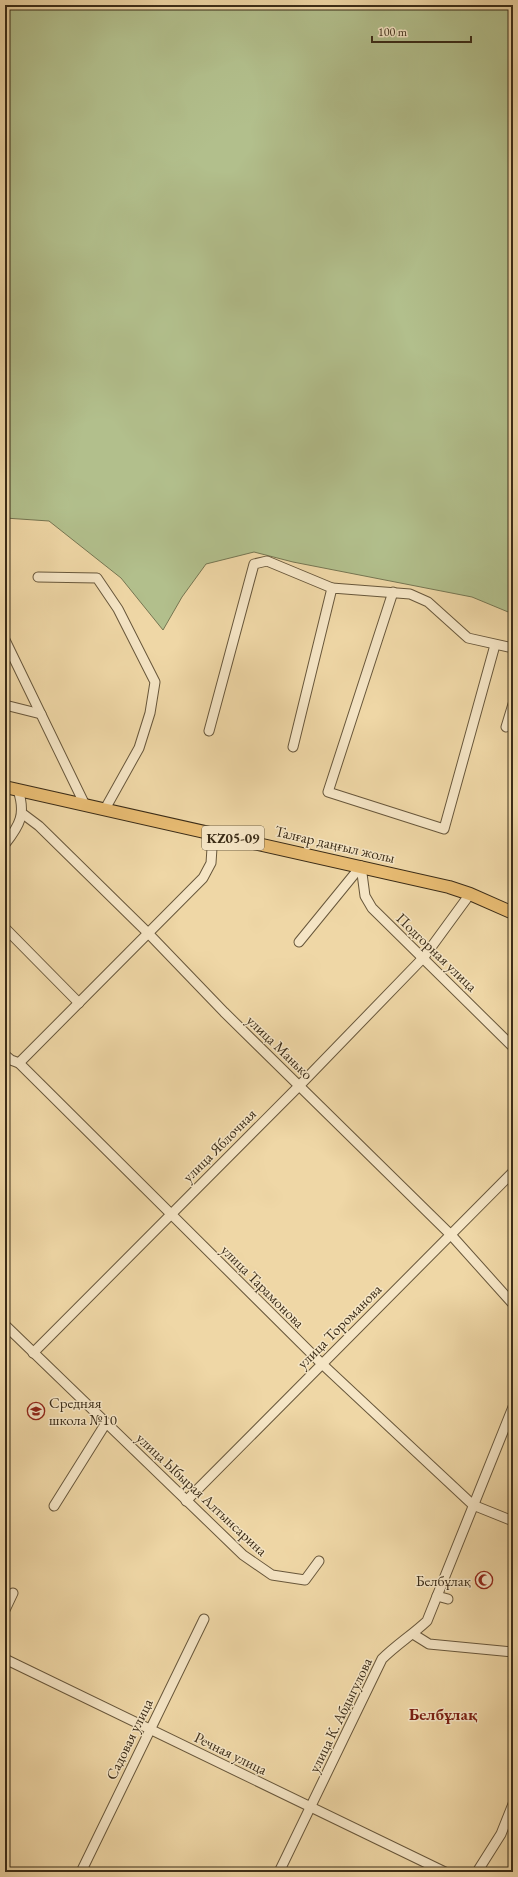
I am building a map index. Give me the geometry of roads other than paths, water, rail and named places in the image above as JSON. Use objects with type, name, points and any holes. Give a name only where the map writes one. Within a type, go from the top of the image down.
[{"type":"main road","name":"Талғар даңғыл жолы","points":[[5,787],[449,887],[470,894],[513,913]]},
{"type":"street","points":[[210,730],[254,564],[267,561],[332,588],[410,594],[428,602],[468,638],[495,646],[513,648]]},
{"type":"street","points":[[38,577],[97,578],[118,609],[154,682],[150,713],[139,748],[105,809]]},
{"type":"street","points":[[292,747],[332,588]]},
{"type":"street","points":[[393,592],[328,792],[444,829],[495,646]]},
{"type":"street","points":[[5,640],[85,804]]},
{"type":"street","points":[[506,727],[513,704]]},
{"type":"street","points":[[5,705],[41,714]]},
{"type":"street","points":[[5,844],[13,833],[23,814],[18,790]]},
{"type":"street","name":"улица Манько","points":[[23,814],[39,826],[148,933],[224,1012],[452,1236],[513,1304]]},
{"type":"street","points":[[10,1061],[78,1003],[203,878],[208,870],[212,855],[213,833]]},
{"type":"street","points":[[299,942],[361,866]]},
{"type":"street","name":"Подгорная улица","points":[[361,866],[365,896],[368,902],[513,1047]]},
{"type":"street","name":"улица Яблочная","points":[[33,1353],[300,1085],[424,957],[470,894]]},
{"type":"street","points":[[5,928],[78,1003]]},
{"type":"street","name":"улица Тарамонова","points":[[10,1061],[171,1213],[321,1363],[473,1505],[513,1521]]},
{"type":"street","name":"улица Тороманова","points":[[186,1501],[321,1363],[452,1236],[513,1172]]},
{"type":"street","name":"улица Ыбырая Алтынсарина","points":[[6,1329],[33,1353],[243,1555],[272,1576],[305,1580],[319,1561]]},
{"type":"street","name":"улица К. Абдыгулова","points":[[279,1872],[382,1659],[397,1644],[414,1634],[427,1621],[513,1407]]},
{"type":"street","points":[[54,1506],[106,1423]]},
{"type":"street","points":[[5,1610],[14,1593]]},
{"type":"street","points":[[437,1596],[448,1599]]},
{"type":"street","name":"Садовая улица","points":[[81,1872],[149,1729],[204,1619]]},
{"type":"street","points":[[414,1634],[429,1644],[513,1652]]},
{"type":"street","name":"Речная улица","points":[[5,1659],[445,1872]]},
{"type":"street","points":[[477,1872],[501,1834],[513,1804]]},
{"type":"place","name":"Средняя школа №10","points":[[36,1411]]},
{"type":"place","name":"Белбұлақ","points":[[484,1580]]},
{"type":"district","name":"Белбұлақ","points":[[443,1714]]}]
